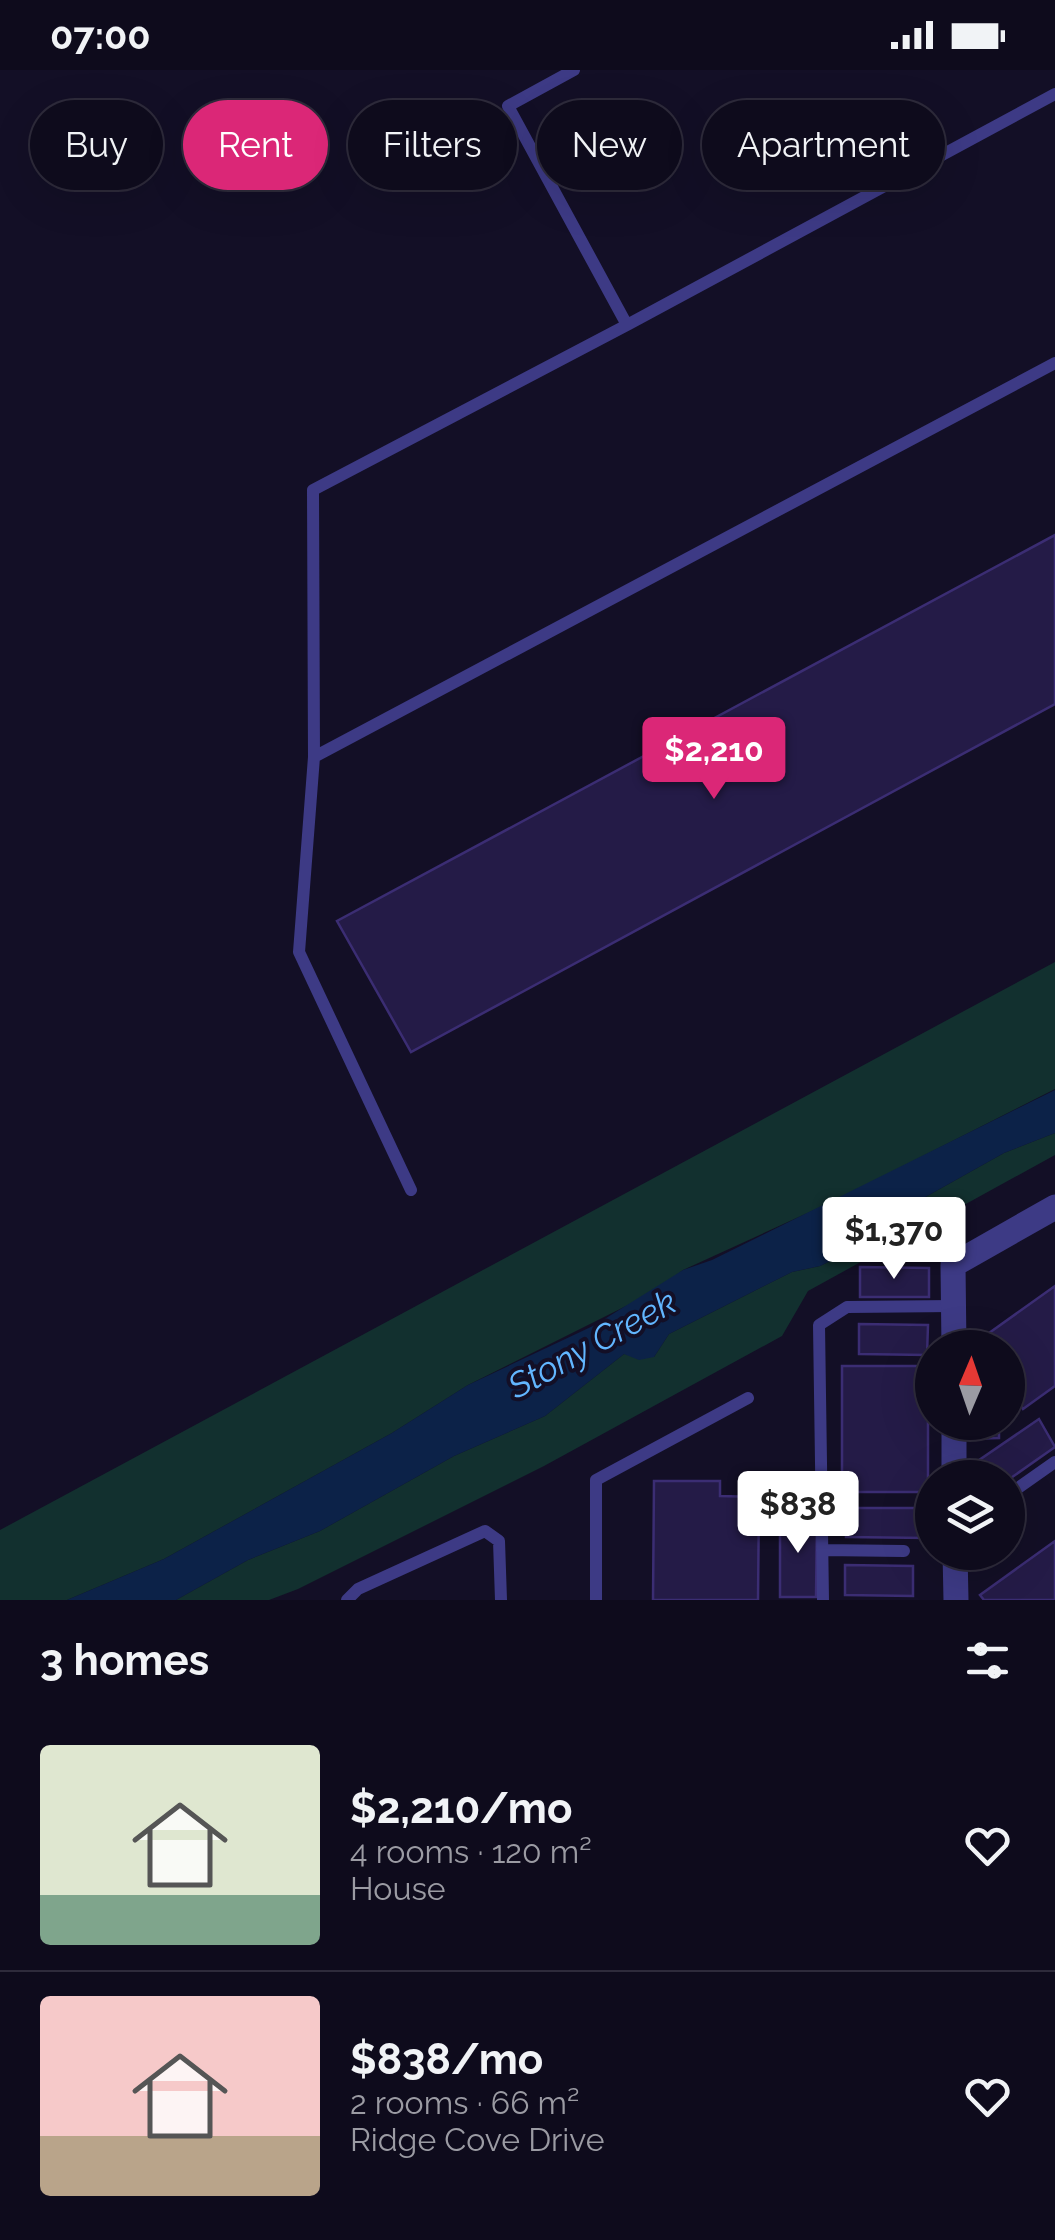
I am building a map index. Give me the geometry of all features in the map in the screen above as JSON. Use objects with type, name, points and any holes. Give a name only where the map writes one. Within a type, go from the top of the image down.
[{"type":"street","points":[[954,1330],[954,1265],[1055,1207]]},
{"type":"street","points":[[955,1570],[956,1600]]},
{"type":"lane","points":[[574,70],[508,106],[627,325]]},
{"type":"lane","points":[[410,1190],[299,952],[314,757],[314,490],[1055,94]]},
{"type":"lane","points":[[314,757],[1055,364]]},
{"type":"lane","points":[[822,1600],[820,1325],[847,1307],[954,1306]]},
{"type":"lane","points":[[596,1600],[596,1480],[748,1398]]},
{"type":"lane","points":[[1025,1484],[1055,1462]]},
{"type":"lane","points":[[346,1600],[358,1589],[486,1530],[499,1541],[501,1600]]},
{"type":"lane","points":[[822,1550],[904,1551]]},
{"type":"green space","points":[[1055,962],[1055,1089],[836,1200],[683,1270],[652,1293],[468,1385],[392,1433],[164,1559],[67,1600],[0,1600],[0,1530]]},
{"type":"green space","points":[[1055,1133],[1055,1155],[808,1291],[782,1336],[544,1466],[269,1600],[176,1600],[248,1560],[320,1531],[454,1456],[545,1416],[624,1354],[654,1357],[669,1334],[792,1272],[820,1266],[861,1246],[904,1209],[1004,1153]]},
{"type":"water","name":"Stony Creek","points":[[1055,1090],[1055,1133],[1004,1153],[904,1209],[861,1246],[820,1266],[792,1272],[669,1334],[654,1357],[639,1360],[624,1354],[545,1416],[454,1456],[320,1531],[248,1560],[176,1600],[67,1600],[164,1559],[392,1433],[468,1385],[595,1325],[683,1270],[712,1260]]},
{"type":"building","points":[[1055,535],[1055,704],[411,1052],[337,921]]},
{"type":"building","points":[[860,1267],[929,1268],[929,1297],[860,1297]]},
{"type":"building","points":[[1055,1286],[1055,1386],[1025,1408],[1025,1330],[993,1330]]},
{"type":"building","points":[[859,1324],[928,1325],[928,1330],[915,1330],[915,1355],[859,1354]]},
{"type":"building","points":[[842,1366],[915,1366],[915,1440],[928,1440],[928,1460],[915,1460],[915,1492],[842,1492]]},
{"type":"building","points":[[1039,1419],[1055,1447],[1025,1468],[1025,1460],[979,1460],[1008,1440],[1025,1440],[1025,1429]]},
{"type":"building","points":[[654,1481],[720,1481],[720,1496],[759,1497],[758,1600],[653,1600]]},
{"type":"building","points":[[846,1508],[915,1508],[915,1538],[846,1537]]},
{"type":"building","points":[[780,1516],[817,1516],[816,1597],[780,1597]]},
{"type":"building","points":[[1055,1541],[1055,1600],[984,1600],[980,1595],[1015,1570],[1025,1570],[1025,1563]]},
{"type":"building","points":[[845,1565],[913,1566],[913,1596],[845,1595]]}]
